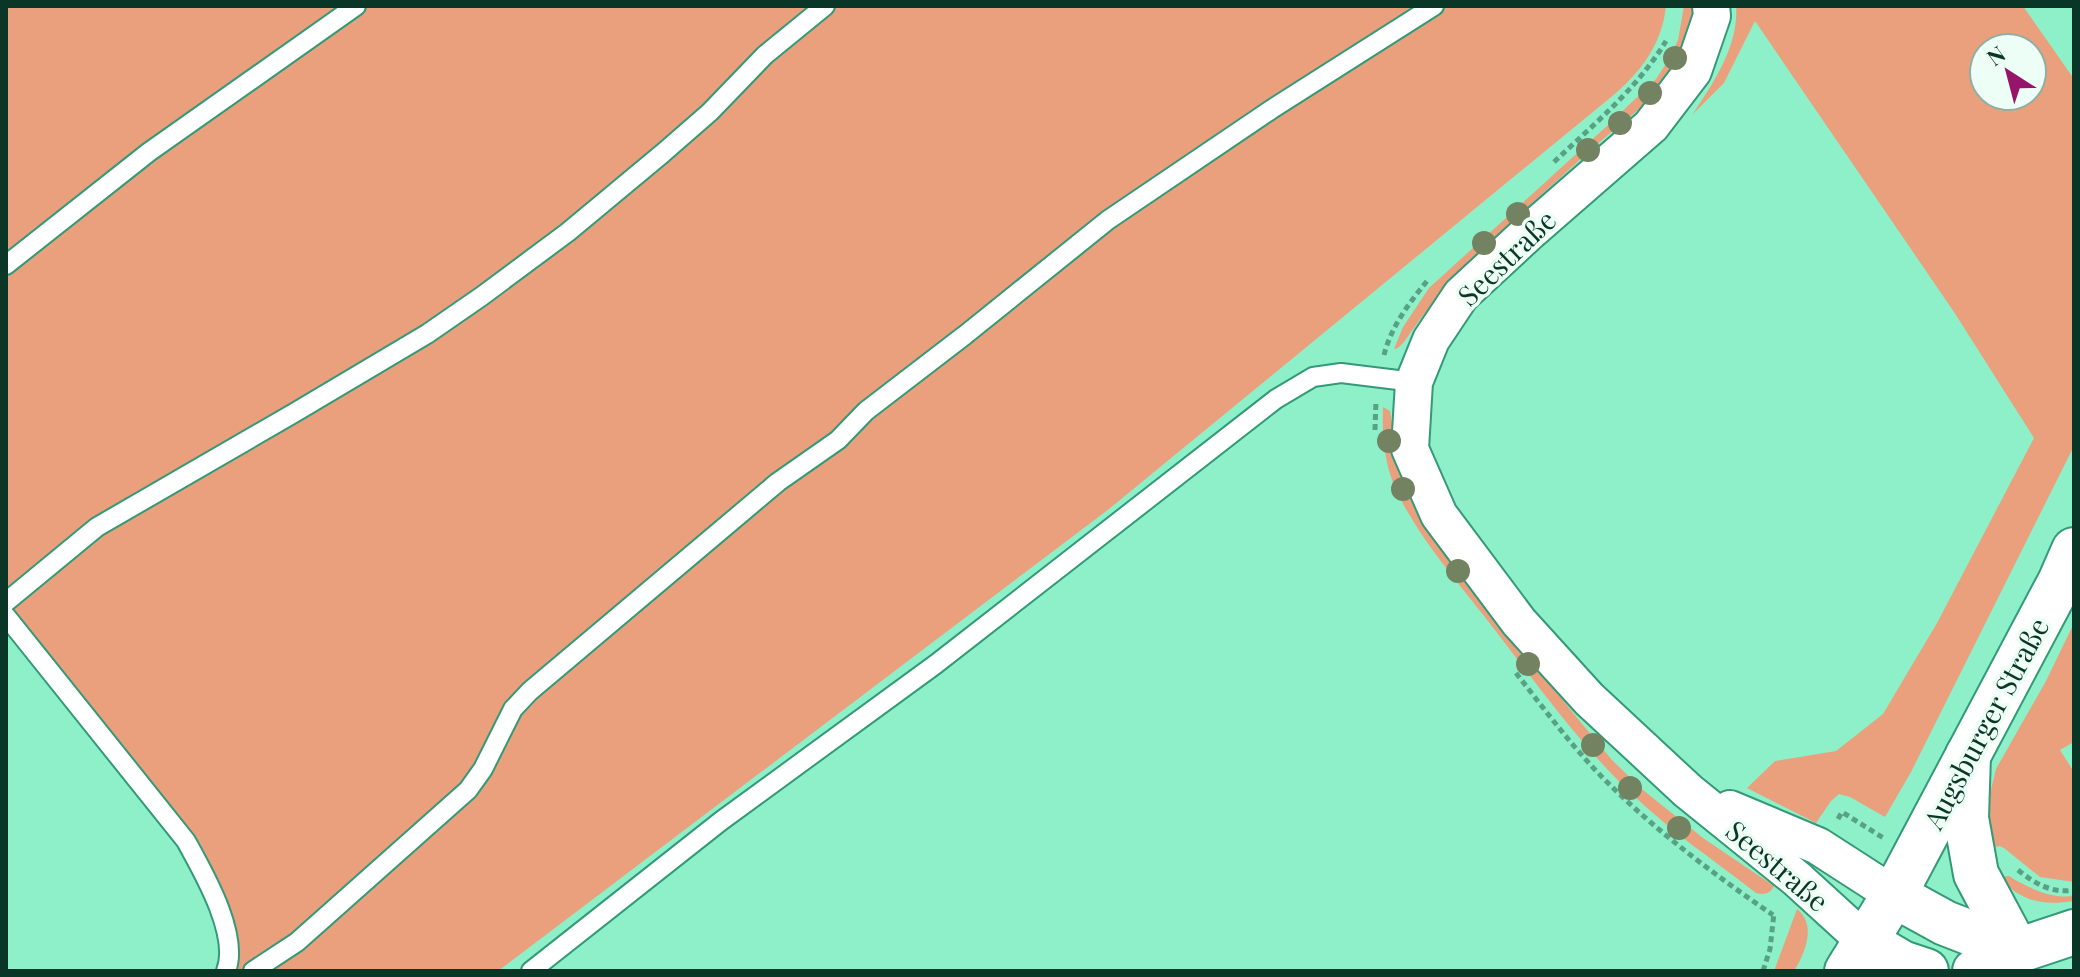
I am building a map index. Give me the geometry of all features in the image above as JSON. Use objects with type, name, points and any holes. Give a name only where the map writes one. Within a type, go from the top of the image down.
[{"type":"street","name":"Seestraße","points":[[1711,6],[1712,16],[1693,71],[1651,126],[1461,295],[1431,340],[1414,382],[1410,449],[1439,515],[1519,622],[1589,699],[1688,791],[1797,879],[1856,956]]},
{"type":"street","name":"Augsburger Straße","points":[[1856,956],[1894,895],[2074,550]]},
{"type":"street","points":[[1968,755],[1966,818],[1976,874],[2017,951]]},
{"type":"street","name":"Seestraße","points":[[1688,791],[1818,846],[1894,895]]},
{"type":"street","points":[[1894,895],[1945,923],[2017,951]]},
{"type":"street","points":[[1975,971],[2017,951],[2074,932]]},
{"type":"street","points":[[1856,956],[1902,963],[1926,971]]},
{"type":"lane","points":[[6,265],[149,152],[356,6]]},
{"type":"lane","points":[[6,602],[97,527],[427,334],[482,296],[568,232],[663,153],[710,112],[765,55],[825,6]]},
{"type":"lane","points":[[253,971],[297,942],[468,790],[483,769],[513,709],[530,691],[778,482],[838,440],[866,411],[1108,220],[1272,109],[1434,6]]},
{"type":"lane","points":[[531,971],[709,831],[936,664],[1276,399],[1313,377],[1341,373],[1414,382]]},
{"type":"lane","points":[[6,616],[186,841],[207,878],[223,918],[228,946],[226,971]]},
{"type":"path","points":[[1551,165],[1629,91],[1652,64],[1668,38]]},
{"type":"path","points":[[1376,439],[1374,415],[1378,377],[1387,342],[1407,306],[1432,274]]},
{"type":"path","points":[[1512,668],[1606,781],[1654,825],[1720,878],[1773,915]]},
{"type":"path","points":[[1763,971],[1770,949],[1773,915],[1797,879]]},
{"type":"shaded area","points":[[6,6],[1666,6],[1660,32],[1650,54],[1616,93],[1109,509],[498,971],[236,971],[238,951],[228,907],[200,843],[6,605]]},
{"type":"shaded area","points":[[1684,6],[1694,6],[1688,33],[1679,59],[1662,85],[1642,107],[1595,146],[1469,263],[1404,342],[1394,349],[1403,327],[1429,288],[1656,79],[1678,40]]},
{"type":"shaded area","points":[[1736,6],[2023,6],[2041,32],[1968,32],[1968,112],[2048,112],[2048,42],[2074,79],[2074,446],[1911,772],[1885,817],[1839,794],[1816,823],[1747,788],[1775,761],[1836,751],[1883,714],[1937,623],[2034,438],[1954,312],[1755,21],[1724,83],[1692,115],[1723,64],[1733,35]]},
{"type":"shaded area","points":[[1383,407],[1390,411],[1397,459],[1405,484],[1423,517],[1569,708],[1612,760],[1643,790],[1703,838],[1774,886],[1771,891],[1756,893],[1662,821],[1613,775],[1558,712],[1438,558],[1403,504],[1386,456]]},
{"type":"shaded area","points":[[2074,623],[2074,742],[2060,750],[2074,772],[2074,882],[2040,877],[1999,846],[1985,850],[1986,809],[1996,769],[2046,681]]},
{"type":"shaded area","points":[[2009,876],[2040,892],[2074,896],[2074,901],[2051,903],[2032,900],[2015,892],[1998,877]]},
{"type":"shaded area","points":[[1797,909],[1807,923],[1805,948],[1794,971],[1774,971]]}]
